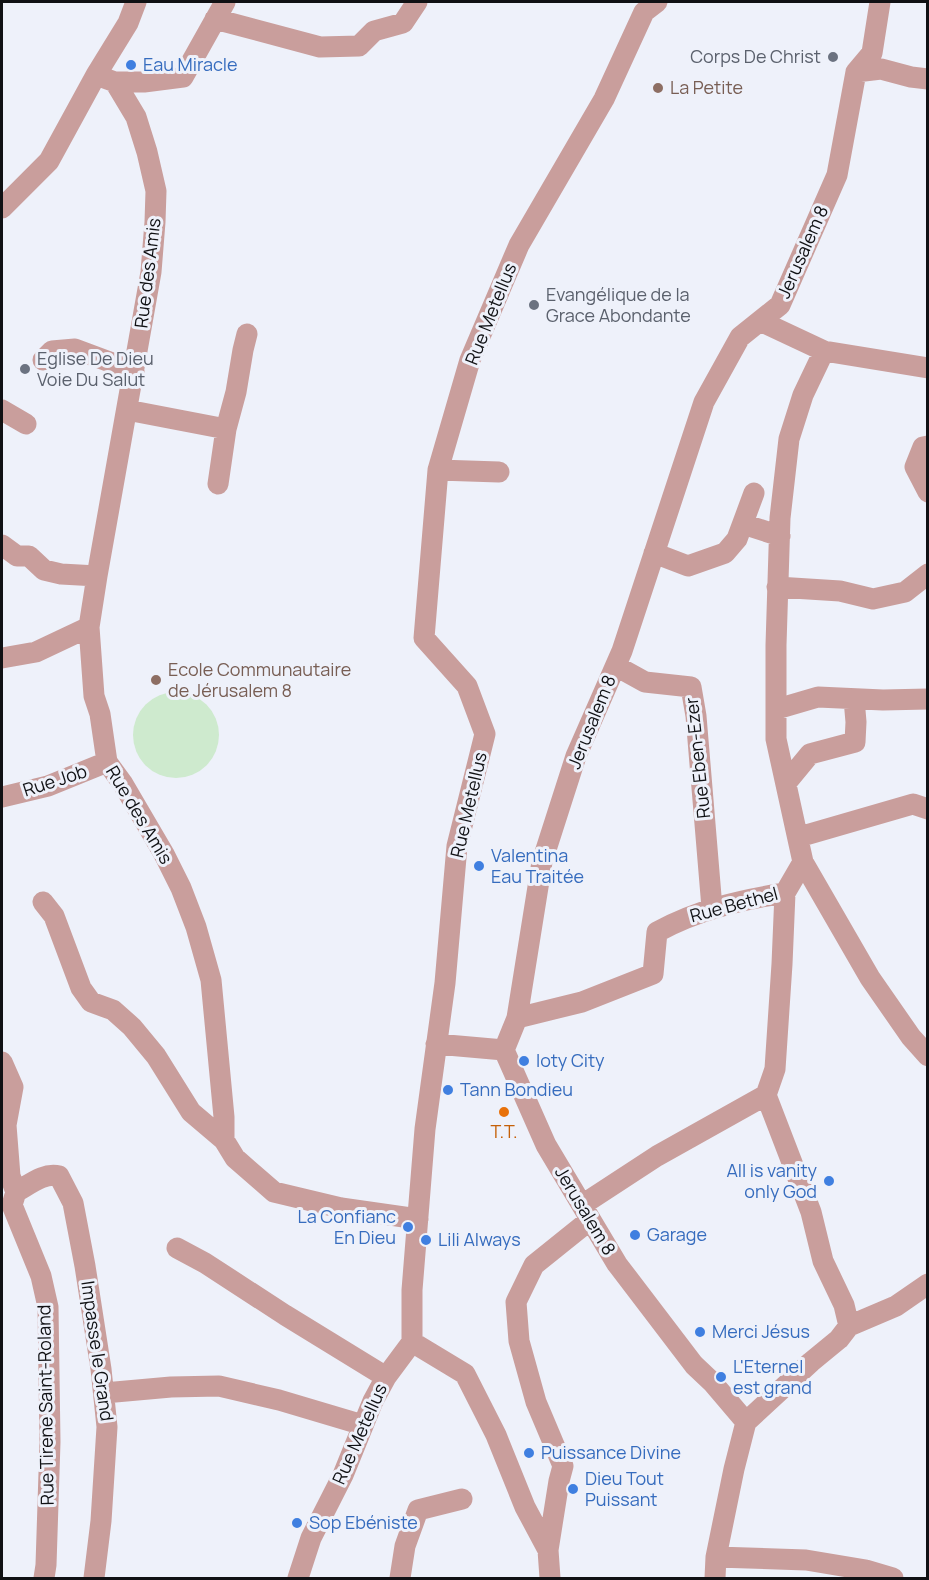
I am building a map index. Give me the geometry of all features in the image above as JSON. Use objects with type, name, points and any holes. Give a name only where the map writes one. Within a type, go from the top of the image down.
[{"type":"street","points":[[2,208],[49,160],[106,78],[136,2]]},
{"type":"street","points":[[106,78],[144,82],[183,77],[220,10],[320,47],[359,46],[374,31],[404,23],[417,2]]},
{"type":"street","name":"Rue Metellus","points":[[298,1578],[311,1538],[343,1475],[373,1401],[386,1377],[412,1342],[412,1290],[425,1129],[445,983],[457,846],[485,734],[467,686],[424,638],[438,470],[471,360],[519,245],[604,99],[644,12],[657,2]]},
{"type":"street","name":"Jerusalem 8","points":[[746,1422],[712,1382],[694,1365],[617,1264],[546,1145],[504,1050],[517,1018],[542,862],[576,756],[616,666],[704,402],[740,337],[780,305],[837,175],[856,72],[872,52],[880,2]]},
{"type":"street","points":[[856,72],[881,69],[927,79]]},
{"type":"street","name":"Rue des Amis","points":[[106,78],[136,117],[156,191],[156,222],[151,272],[89,627],[94,696],[100,714],[107,762],[123,784],[164,854],[181,888],[196,927],[211,980],[224,1116],[224,1140]]},
{"type":"street","points":[[760,321],[824,351],[927,368]]},
{"type":"street","points":[[218,484],[226,429],[248,334]]},
{"type":"street","points":[[43,360],[52,351],[75,349],[134,371]]},
{"type":"street","points":[[824,351],[803,395],[789,440],[780,518],[777,586],[776,740],[803,862],[870,978],[927,1056]]},
{"type":"street","points":[[2,410],[26,424]]},
{"type":"street","points":[[127,410],[226,429]]},
{"type":"street","points":[[927,446],[923,447],[915,467],[927,492]]},
{"type":"street","points":[[438,470],[499,472]]},
{"type":"street","points":[[654,553],[688,566],[725,553],[737,538],[754,493]]},
{"type":"street","points":[[743,524],[780,536]]},
{"type":"street","points":[[2,545],[17,556],[29,556],[44,570],[61,574],[97,576]]},
{"type":"street","points":[[777,586],[840,591],[873,598],[905,592],[927,574]]},
{"type":"street","points":[[2,657],[36,652],[89,627]]},
{"type":"street","name":"Rue Eben-Ezer","points":[[616,666],[645,682],[691,687],[696,716],[712,908]]},
{"type":"street","points":[[777,709],[818,697],[927,699]]},
{"type":"street","points":[[786,783],[810,754],[855,742],[855,699]]},
{"type":"street","name":"Rue Job","points":[[2,797],[48,786],[107,762]]},
{"type":"street","points":[[799,837],[913,804],[927,809]]},
{"type":"street","name":"Rue Bethel","points":[[517,1018],[582,1002],[653,974],[657,932],[712,908],[785,893],[803,862]]},
{"type":"street","points":[[785,893],[775,1069],[766,1095],[811,1212],[823,1261],[844,1305],[849,1326]]},
{"type":"street","points":[[43,902],[54,916],[81,988],[91,1002],[113,1010],[132,1027],[156,1056],[191,1112],[224,1140],[235,1158],[274,1192],[341,1208],[418,1219]]},
{"type":"street","points":[[436,1044],[504,1050]]},
{"type":"street","name":"Rue Tirene Saint-Roland","points":[[2,1062],[13,1087],[6,1125],[10,1176],[16,1192],[12,1205],[41,1276],[48,1307],[50,1442],[44,1578]]},
{"type":"street","points":[[550,1578],[548,1550],[563,1466],[536,1402],[519,1341],[516,1302],[534,1265],[586,1213],[657,1156],[766,1095]]},
{"type":"street","name":"Impasse le Grand","points":[[16,1192],[52,1174],[59,1176],[73,1203],[85,1266],[107,1427],[101,1521],[94,1578]]},
{"type":"street","points":[[177,1248],[205,1263],[386,1377]]},
{"type":"street","points":[[715,1578],[716,1557],[746,1422],[839,1339],[849,1326],[896,1306],[927,1284]]},
{"type":"street","points":[[412,1342],[465,1374],[496,1435],[525,1507],[548,1550]]},
{"type":"street","points":[[104,1393],[171,1387],[219,1386],[363,1425]]},
{"type":"street","points":[[400,1578],[405,1546],[418,1510],[462,1499]]},
{"type":"street","points":[[716,1557],[806,1560],[866,1570],[892,1578]]},
{"type":"green space","points":[[176,692],[192,696],[206,705],[215,719],[219,735],[215,751],[206,765],[192,774],[176,778],[160,774],[146,765],[137,751],[133,735],[137,719],[146,705],[160,696]]},
{"type":"place","name":"Corps De Christ","points":[[833,57]]},
{"type":"place","name":"Eau Miracle","points":[[131,65]]},
{"type":"place","name":"La Petite","points":[[658,88]]},
{"type":"place","name":"Evangélique de la Grace Abondante","points":[[534,305]]},
{"type":"place","name":"Eglise De Dieu Voie Du Salut","points":[[25,369]]},
{"type":"place","name":"Ecole Communautaire de Jérusalem 8","points":[[156,680]]},
{"type":"place","name":"Valentina Eau Traitée","points":[[479,866]]},
{"type":"place","name":"loty City","points":[[524,1061]]},
{"type":"place","name":"Tann Bondieu","points":[[448,1090]]},
{"type":"place","name":"T.T.","points":[[504,1112]]},
{"type":"place","name":"All is vanity only God","points":[[829,1181]]},
{"type":"place","name":"La Confianc En Dieu","points":[[408,1227]]},
{"type":"place","name":"Garage","points":[[635,1235]]},
{"type":"place","name":"Lili Always","points":[[426,1240]]},
{"type":"place","name":"Merci Jésus","points":[[700,1332]]},
{"type":"place","name":"L'Eternel est grand","points":[[721,1377]]},
{"type":"place","name":"Puissance Divine","points":[[529,1453]]},
{"type":"place","name":"Dieu Tout Puissant","points":[[573,1489]]},
{"type":"place","name":"Sop Ebéniste","points":[[297,1523]]}]
